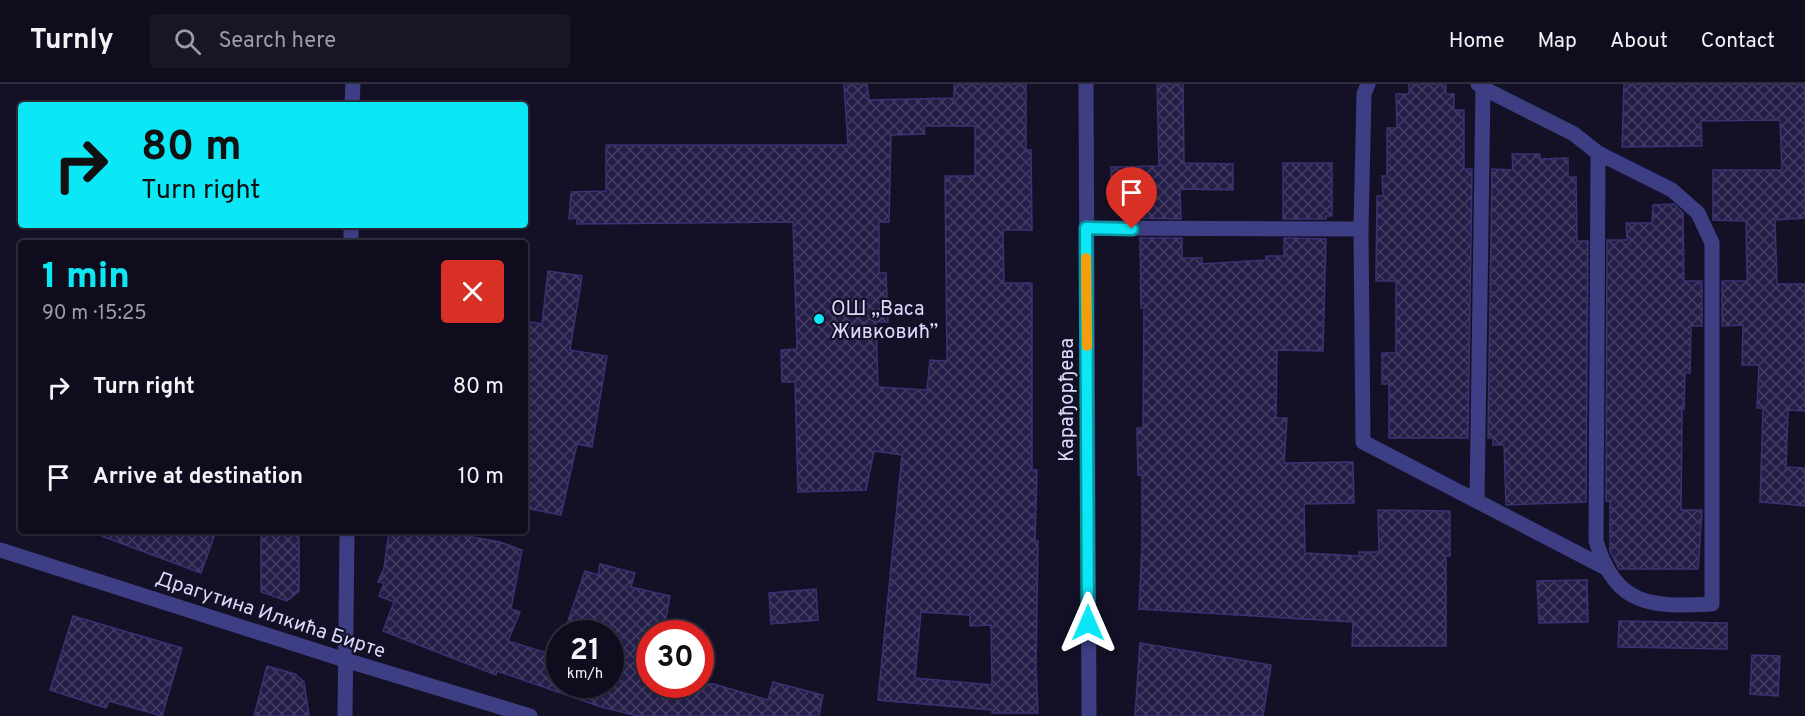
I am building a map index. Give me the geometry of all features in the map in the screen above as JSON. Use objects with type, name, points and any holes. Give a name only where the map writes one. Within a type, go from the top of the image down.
[{"type":"street","points":[[352,102],[353,84]]},
{"type":"street","name":"Карађорђева","points":[[1086,84],[1089,716]]},
{"type":"street","points":[[1368,84],[1364,94],[1361,230],[1364,442],[1604,567]]},
{"type":"street","points":[[1477,501],[1481,86],[1574,134],[1598,153],[1672,190],[1698,213],[1712,243],[1712,604],[1651,604],[1624,591],[1604,567],[1596,541],[1598,153]]},
{"type":"street","points":[[1086,228],[1361,230]]},
{"type":"street","points":[[345,716],[347,534]]},
{"type":"street","name":"Драгутина Илкића Бирте","points":[[0,550],[345,660],[530,716]]},
{"type":"building","points":[[844,84],[867,84],[869,100],[954,98],[954,84],[1026,84],[1026,150],[1031,150],[1032,230],[1003,230],[1004,283],[1032,283],[1032,470],[1037,470],[1035,541],[1038,541],[1036,668],[1038,713],[992,713],[992,710],[878,700],[902,455],[874,451],[866,490],[798,492],[795,382],[782,382],[781,350],[797,349],[793,222],[577,224],[577,218],[569,219],[571,192],[606,191],[606,145],[848,145]],"holes":[[[924,126],[975,126],[975,176],[945,176],[947,361],[930,360],[927,390],[878,387],[876,322],[888,322],[886,273],[879,273],[879,222],[889,222],[891,135],[925,134]],[[921,612],[970,615],[970,626],[991,625],[992,685],[915,678]]]},
{"type":"building","points":[[1157,84],[1183,84],[1184,163],[1233,164],[1233,190],[1180,189],[1181,219],[1140,218],[1139,189],[1111,189],[1111,167],[1159,166]]},
{"type":"building","points":[[1409,84],[1446,84],[1446,94],[1454,94],[1454,110],[1464,110],[1464,169],[1472,169],[1468,438],[1389,438],[1389,384],[1382,384],[1382,353],[1396,353],[1396,281],[1376,281],[1377,196],[1383,196],[1382,176],[1387,176],[1387,128],[1397,128],[1396,94],[1409,94]]},
{"type":"building","points":[[1624,84],[1805,84],[1805,218],[1775,220],[1777,284],[1805,284],[1805,411],[1788,410],[1786,467],[1805,468],[1805,506],[1760,502],[1763,408],[1757,408],[1759,365],[1742,365],[1743,325],[1722,326],[1722,281],[1747,281],[1746,221],[1713,220],[1713,170],[1782,170],[1780,120],[1701,121],[1702,146],[1622,147]]},
{"type":"building","points":[[1512,154],[1540,154],[1540,159],[1568,158],[1568,177],[1576,177],[1577,241],[1588,241],[1586,502],[1506,505],[1504,445],[1493,445],[1493,438],[1488,438],[1492,169],[1513,170]]},
{"type":"building","points":[[1283,163],[1332,163],[1332,216],[1326,216],[1326,219],[1283,219]]},
{"type":"building","points":[[1674,204],[1683,213],[1684,281],[1702,281],[1702,326],[1691,326],[1690,373],[1685,373],[1684,409],[1682,408],[1681,510],[1702,510],[1698,569],[1619,569],[1610,551],[1610,501],[1606,501],[1607,240],[1627,240],[1626,223],[1652,223],[1653,205]]},
{"type":"building","points":[[1140,238],[1182,238],[1182,258],[1202,258],[1202,264],[1266,260],[1266,256],[1284,256],[1284,238],[1326,239],[1323,351],[1277,350],[1276,418],[1287,418],[1284,463],[1353,462],[1354,503],[1304,504],[1305,553],[1359,556],[1359,552],[1379,552],[1378,510],[1450,511],[1450,556],[1446,556],[1446,646],[1352,646],[1353,622],[1139,609],[1142,475],[1138,475],[1137,428],[1143,428],[1144,308],[1141,308]]},
{"type":"building","points":[[548,271],[582,276],[570,350],[607,356],[592,447],[577,444],[561,515],[528,509],[528,322],[542,324]]},
{"type":"building","points":[[96,534],[215,534],[201,573]]},
{"type":"building","points":[[261,534],[299,534],[299,591],[287,601],[261,592]]},
{"type":"building","points":[[389,534],[456,534],[500,542],[522,550],[511,609],[520,612],[508,641],[546,653],[546,688],[497,671],[496,675],[383,631],[394,602],[379,596],[384,583],[378,582],[384,568]]},
{"type":"building","points":[[600,564],[635,573],[631,587],[670,596],[665,620],[636,620],[636,698],[714,698],[714,684],[768,700],[773,682],[823,695],[819,716],[638,716],[575,698],[624,698],[624,620],[568,620],[585,571],[598,575]]},
{"type":"building","points":[[1587,580],[1588,622],[1539,623],[1537,581]]},
{"type":"building","points":[[816,589],[818,620],[771,624],[769,593]]},
{"type":"building","points":[[73,616],[182,648],[162,716],[109,701],[106,708],[50,690]]},
{"type":"building","points":[[1619,621],[1727,623],[1727,649],[1618,647]]},
{"type":"building","points":[[1140,643],[1271,665],[1263,716],[1135,716]]},
{"type":"building","points":[[1752,655],[1780,656],[1778,696],[1750,694]]},
{"type":"building","points":[[267,666],[295,674],[304,682],[309,716],[254,716]]},
{"type":"slow traffic","points":[[1086,258],[1087,346]]},
{"type":"place","name":"ОШ „Васа Живковић”","points":[[819,319]]},
{"type":"route","points":[[1088,623],[1086,228],[1132,229]]}]
